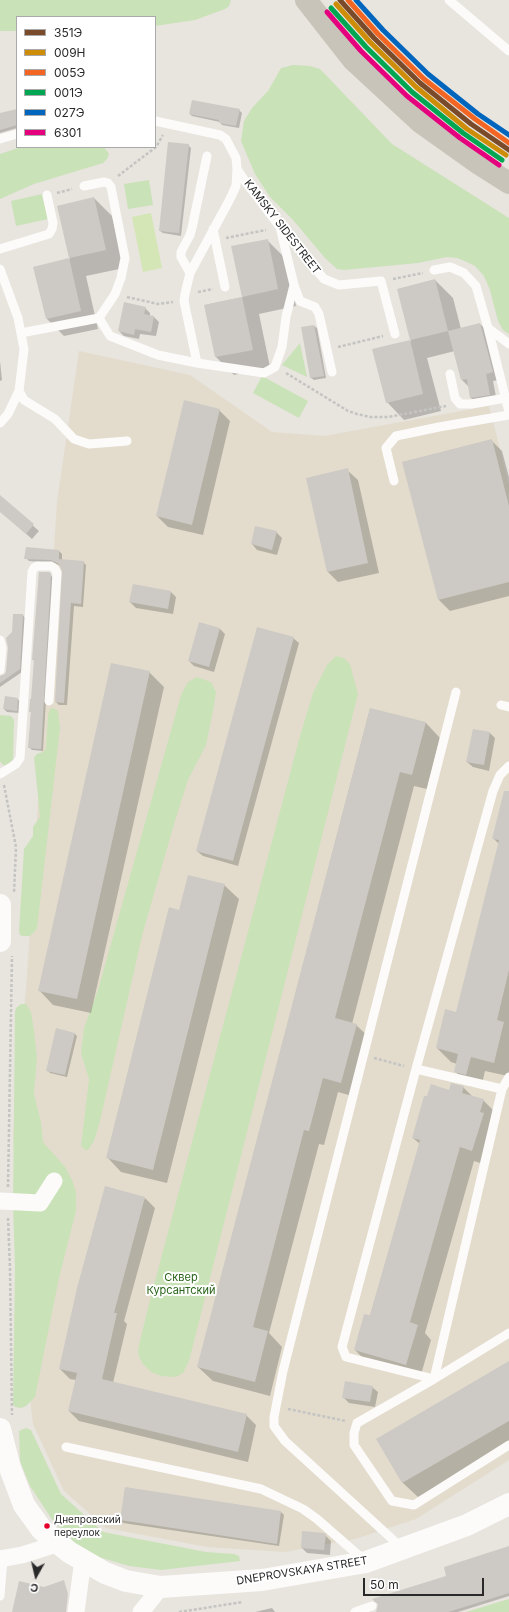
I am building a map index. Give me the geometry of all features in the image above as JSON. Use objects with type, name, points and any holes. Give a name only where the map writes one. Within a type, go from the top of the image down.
[{"type":"main road","points":[[306,0],[353,60],[420,122],[478,164],[509,183]]},
{"type":"main road","name":"DNEPROVSKAYA STREET","points":[[6,1423],[10,1468],[24,1505],[42,1530],[57,1544],[82,1560],[126,1581],[161,1587],[262,1580],[366,1562],[467,1525],[509,1504]]},
{"type":"street","points":[[4,1201],[40,1202],[54,1181]]},
{"type":"street","points":[[1,1559],[22,1555],[57,1544]]},
{"type":"street","points":[[76,1612],[82,1560]]},
{"type":"street","points":[[141,1612],[161,1587]]},
{"type":"lane","points":[[449,0],[509,51]]},
{"type":"lane","name":"KAMSKY SIDESTREET","points":[[156,121],[220,135],[226,139],[236,158],[237,169],[280,227],[291,236],[324,280],[339,285],[381,282]]},
{"type":"lane","points":[[0,139],[16,134]]},
{"type":"lane","points":[[190,273],[181,257],[181,252],[192,228],[207,156]]},
{"type":"lane","points":[[197,363],[184,301],[190,273],[236,186],[237,169]]},
{"type":"lane","points":[[21,334],[99,318],[115,294],[121,278],[125,258],[111,187],[108,183],[99,182],[84,186]]},
{"type":"lane","points":[[0,249],[49,234],[53,223],[47,195]]},
{"type":"lane","points":[[280,227],[294,285],[300,301],[314,307],[319,314],[332,372]]},
{"type":"lane","points":[[213,229],[225,287]]},
{"type":"lane","points":[[394,481],[386,448],[396,436],[509,414],[476,286],[464,272],[450,267],[434,270]]},
{"type":"lane","points":[[0,269],[18,318],[24,349],[19,391],[8,414],[0,423]]},
{"type":"lane","points":[[381,282],[395,334]]},
{"type":"lane","points":[[99,318],[110,336],[158,355],[197,363],[264,373],[275,367],[282,347],[286,317],[294,285]]},
{"type":"lane","points":[[488,328],[509,344]]},
{"type":"lane","points":[[450,374],[455,398],[460,404],[471,404],[506,398]]},
{"type":"lane","points":[[19,391],[24,400],[55,420],[74,439],[89,444],[126,441]]},
{"type":"lane","points":[[1,773],[16,764],[20,758],[32,572],[37,566],[51,566],[57,573],[49,701]]},
{"type":"lane","points":[[0,640],[2,654],[0,670]]},
{"type":"lane","points":[[402,1549],[285,1441],[274,1426],[274,1417],[283,1371],[456,692]]},
{"type":"lane","points":[[434,1379],[346,1357],[342,1347],[416,1069],[493,791],[500,775],[509,766]]},
{"type":"lane","points":[[416,1069],[502,1089]]},
{"type":"lane","points":[[434,1379],[502,1089],[509,1077]]},
{"type":"lane","points":[[509,1334],[357,1423],[354,1433],[354,1445],[392,1500],[414,1505],[509,1445]]},
{"type":"lane","points":[[66,1447],[261,1489],[303,1510],[323,1524],[366,1562]]},
{"type":"lane","points":[[0,1596],[1,1559]]},
{"type":"lane","points":[[355,1612],[372,1606]]},
{"type":"path","points":[[156,147],[170,124]]},
{"type":"path","points":[[108,183],[125,172],[155,148]]},
{"type":"path","points":[[47,195],[84,186]]},
{"type":"path","points":[[240,234],[280,227]]},
{"type":"path","points":[[381,282],[434,270]]},
{"type":"path","points":[[115,294],[158,304]]},
{"type":"path","points":[[327,350],[372,339]]},
{"type":"path","points":[[275,367],[348,411],[364,416],[388,418],[460,404]]},
{"type":"path","points":[[1,773],[16,847],[4,922],[4,1201],[10,1268],[6,1423]]},
{"type":"path","points":[[364,1055],[416,1069]]},
{"type":"path","points":[[276,1407],[357,1423]]},
{"type":"shaded area","points":[[79,351],[190,375],[272,432],[324,436],[489,406],[509,484],[509,1460],[416,1519],[355,1539],[285,1552],[207,1547],[106,1528],[64,1491],[33,1424],[24,1347],[13,1135],[27,977],[57,502]]},
{"type":"green space","points":[[0,0],[231,0],[229,6],[225,9],[195,20],[156,26],[156,16],[16,16],[16,31],[0,31]]},
{"type":"green space","points":[[293,65],[310,66],[320,69],[392,144],[509,218],[509,334],[503,330],[498,321],[490,290],[484,276],[475,266],[457,258],[447,257],[418,263],[344,270],[337,269],[325,258],[293,220],[270,197],[255,174],[241,141],[244,121],[252,108],[268,91],[281,68]]},
{"type":"green space","points":[[18,148],[105,148],[109,154],[103,163],[34,184],[0,199],[0,154]]},
{"type":"green space","points":[[149,180],[153,205],[128,209],[124,184]]},
{"type":"green space","points":[[42,194],[48,219],[16,226],[11,201]]},
{"type":"green space","points":[[151,213],[162,268],[143,272],[132,217]]},
{"type":"green space","points":[[300,343],[307,377],[282,365]]},
{"type":"green space","points":[[262,376],[308,401],[299,418],[253,393]]},
{"type":"green space","name":"Сквер Курсантский","points":[[336,656],[344,658],[350,664],[358,694],[189,1361],[183,1373],[176,1377],[161,1376],[151,1372],[143,1364],[139,1357],[138,1349],[300,736],[313,693],[327,665]]},
{"type":"green space","points":[[197,677],[211,682],[216,692],[206,745],[188,780],[175,821],[143,932],[100,1121],[94,1141],[88,1150],[85,1150],[81,1146],[89,1079],[81,1053],[84,1028],[98,990],[181,695],[188,682]]},
{"type":"green space","points":[[53,708],[58,711],[60,728],[37,929],[30,936],[23,936],[20,935],[19,931],[24,849],[33,836],[33,827],[40,817],[34,757],[46,749],[48,715],[50,709]]},
{"type":"green space","points":[[0,715],[11,716],[14,720],[13,759],[8,765],[5,766],[0,761]]},
{"type":"green space","points":[[21,1004],[26,1004],[31,1012],[37,1058],[34,1094],[41,1122],[43,1142],[65,1167],[72,1180],[76,1192],[76,1211],[59,1278],[35,1397],[26,1406],[21,1408],[15,1407],[13,1404],[15,1267],[13,1204],[15,1012],[16,1008]]},
{"type":"green space","points":[[26,1428],[31,1430],[61,1494],[103,1532],[206,1552],[234,1554],[239,1556],[240,1561],[161,1570],[129,1566],[92,1555],[76,1544],[53,1521],[30,1486],[20,1461],[19,1431]]},
{"type":"green space","points":[[509,1599],[509,1612],[466,1612]]},
{"type":"building","points":[[192,100],[240,109],[236,126],[219,123],[219,120],[189,114]]},
{"type":"building","points":[[16,109],[16,125],[0,130],[0,113]]},
{"type":"building","points":[[168,142],[189,144],[179,233],[159,231]]},
{"type":"building","points":[[94,197],[106,250],[69,258],[57,206]]},
{"type":"building","points":[[268,239],[278,289],[242,297],[231,246]]},
{"type":"building","points":[[69,258],[81,311],[46,319],[33,267]]},
{"type":"building","points":[[435,279],[448,331],[410,340],[397,289]]},
{"type":"building","points":[[242,297],[253,350],[215,357],[204,305]]},
{"type":"building","points":[[124,302],[146,307],[144,314],[154,316],[151,332],[135,329],[134,335],[118,331]]},
{"type":"building","points":[[480,323],[493,372],[486,374],[490,395],[470,398],[467,379],[461,380],[448,331]]},
{"type":"building","points":[[314,325],[324,376],[310,378],[301,327]]},
{"type":"building","points":[[410,340],[423,394],[386,403],[372,349]]},
{"type":"building","points":[[184,400],[220,409],[192,525],[156,516]]},
{"type":"building","points":[[492,439],[509,506],[509,582],[438,600],[402,462]]},
{"type":"building","points":[[348,468],[368,563],[327,572],[306,478]]},
{"type":"building","points":[[0,495],[34,524],[26,534],[0,512]]},
{"type":"building","points":[[255,526],[277,531],[272,550],[251,544]]},
{"type":"building","points":[[26,547],[59,550],[59,559],[84,561],[81,604],[71,603],[64,703],[55,702],[62,571],[59,564],[51,560],[24,559]]},
{"type":"building","points":[[39,572],[49,572],[51,574],[41,749],[28,748],[31,712],[29,712],[34,659],[32,660]]},
{"type":"building","points":[[133,584],[171,591],[168,609],[129,602]]},
{"type":"building","points":[[13,614],[23,614],[20,669],[0,683],[0,676],[5,674],[6,671],[8,648],[6,638],[12,632]]},
{"type":"building","points":[[199,622],[220,628],[209,667],[188,661]]},
{"type":"building","points":[[257,627],[294,637],[233,861],[196,851]]},
{"type":"building","points":[[111,663],[150,671],[77,999],[38,991]]},
{"type":"building","points":[[5,696],[18,698],[17,711],[3,709]]},
{"type":"building","points":[[370,708],[426,722],[412,775],[400,772],[335,1018],[357,1024],[341,1083],[323,1078],[309,1131],[304,1130],[253,1327],[268,1331],[255,1382],[197,1367]]},
{"type":"building","points":[[473,729],[490,732],[484,765],[466,762]]},
{"type":"building","points":[[504,791],[509,791],[509,970],[497,1020],[504,1022],[494,1063],[471,1057],[466,1075],[454,1072],[458,1054],[436,1048],[445,1009],[456,1012],[499,840],[492,839]]},
{"type":"building","points":[[188,875],[225,884],[153,1170],[106,1158],[169,907],[179,910]]},
{"type":"building","points":[[56,1028],[75,1033],[65,1075],[46,1071]]},
{"type":"building","points":[[451,1083],[464,1086],[462,1093],[484,1099],[480,1112],[484,1113],[472,1151],[460,1147],[410,1322],[418,1325],[406,1365],[354,1350],[364,1314],[370,1315],[420,1140],[412,1138],[424,1096],[427,1096],[431,1084],[449,1090]]},
{"type":"building","points":[[105,1186],[145,1197],[114,1313],[117,1313],[102,1379],[247,1414],[238,1452],[68,1411],[77,1373],[59,1369],[77,1288]]},
{"type":"building","points":[[509,1361],[509,1421],[402,1483],[376,1439]]},
{"type":"building","points":[[345,1381],[373,1386],[370,1402],[342,1398]]},
{"type":"building","points":[[125,1487],[281,1511],[277,1544],[120,1520]]},
{"type":"building","points":[[302,1531],[326,1534],[324,1550],[301,1548]]},
{"type":"building","points":[[509,1546],[509,1593],[448,1612],[376,1612],[378,1604],[372,1599],[446,1576],[444,1567]]},
{"type":"building","points":[[64,1580],[68,1594],[66,1612],[12,1612],[19,1581],[44,1587]]},
{"type":"transit line","name":"351Э","points":[[340,0],[374,38],[420,83],[471,124],[509,150]]},
{"type":"transit line","name":"005Э","points":[[348,0],[378,34],[424,79],[475,119],[509,143]]},
{"type":"transit line","name":"027Э","points":[[356,0],[383,30],[428,74],[478,114],[509,135]]},
{"type":"transit line","name":"009Н","points":[[336,4],[370,42],[416,87],[467,129],[506,155]]},
{"type":"transit line","name":"001Э","points":[[331,8],[366,47],[412,92],[463,133],[502,160]]},
{"type":"transit line","name":"6301","points":[[327,12],[361,51],[407,96],[460,138],[499,165]]},
{"type":"place","name":"Днепровский переулок","points":[[47,1526]]}]
